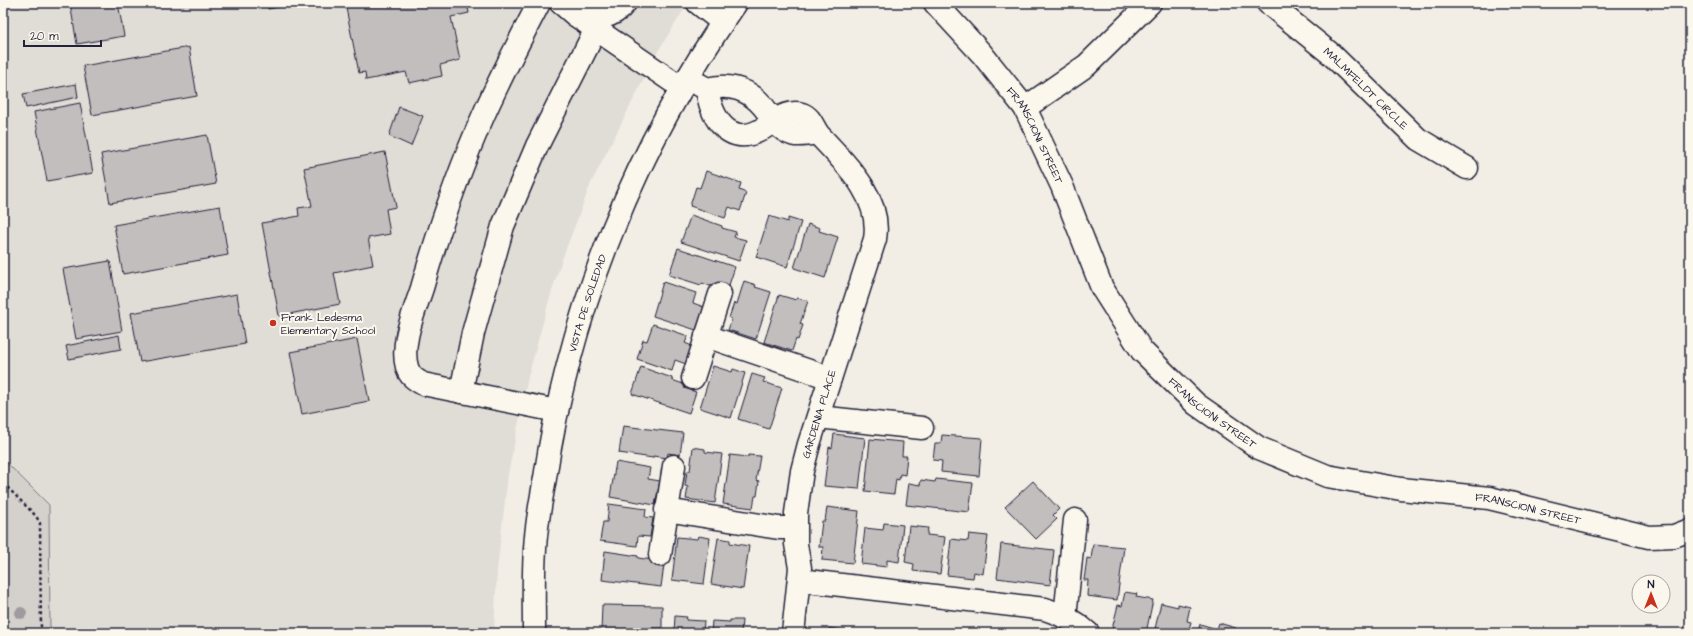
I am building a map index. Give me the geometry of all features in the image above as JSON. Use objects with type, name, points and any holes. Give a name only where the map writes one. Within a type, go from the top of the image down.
[{"type":"street","points":[[540,3],[503,74],[469,151],[428,267],[406,342],[407,368],[413,378],[423,384],[557,411]]},
{"type":"street","points":[[568,9],[587,19],[599,19],[612,14],[625,3]]},
{"type":"street","points":[[698,3],[722,22]]},
{"type":"street","name":"VISTA DE SOLEDAD","points":[[534,633],[534,548],[547,463],[557,411],[576,334],[607,242],[643,161],[684,83],[722,22],[736,3]]},
{"type":"street","name":"FRANSCIONI STREET","points":[[935,3],[982,54],[1025,108],[1062,186],[1102,288],[1142,351],[1196,404],[1259,448],[1328,476],[1401,488],[1489,498],[1649,537],[1674,536],[1690,530]]},
{"type":"street","points":[[1025,108],[1087,65],[1150,3]]},
{"type":"street","name":"MALMFELDT CIRCLE","points":[[1268,3],[1331,54],[1418,139],[1467,168]]},
{"type":"street","points":[[568,9],[596,30],[684,83],[707,89],[724,86],[741,90],[761,102],[773,121],[764,129],[751,135],[738,136],[720,124],[709,101],[707,89]]},
{"type":"street","points":[[461,392],[476,320],[503,226],[537,146],[596,30]]},
{"type":"street","name":"GARDENIA PLACE","points":[[773,121],[788,134],[804,136],[817,133],[848,167],[863,188],[872,204],[877,230],[802,471],[798,493],[795,528],[800,568],[793,633]]},
{"type":"street","points":[[693,378],[720,294]]},
{"type":"street","points":[[706,336],[830,378]]},
{"type":"street","points":[[818,417],[922,428]]},
{"type":"street","points":[[660,555],[674,466]]},
{"type":"street","points":[[666,510],[779,528],[795,528]]},
{"type":"street","points":[[1065,617],[1075,520]]},
{"type":"street","points":[[799,580],[1045,609],[1078,624],[1088,633]]},
{"type":"path","points":[[3,483],[36,516],[40,523],[41,633]]},
{"type":"shaded area","name":"Frank Ledesma Elementary School","points":[[3,3],[688,3],[658,51],[591,183],[561,262],[548,304],[528,377],[508,474],[497,570],[494,633],[50,633],[49,505],[3,459]]},
{"type":"shaded area","points":[[3,459],[49,505],[50,633],[3,633]]},
{"type":"building","points":[[70,3],[118,3],[124,36],[77,44]]},
{"type":"building","points":[[267,3],[302,3],[268,9]]},
{"type":"building","points":[[345,3],[467,3],[469,13],[451,17],[460,60],[440,65],[442,76],[409,83],[406,72],[366,80],[365,72],[359,73]]},
{"type":"building","points":[[189,47],[197,96],[92,115],[83,66]]},
{"type":"building","points":[[76,84],[78,97],[26,108],[23,94]]},
{"type":"building","points":[[80,103],[93,173],[47,181],[34,112]]},
{"type":"building","points":[[399,107],[423,116],[411,146],[389,136]]},
{"type":"building","points":[[207,135],[216,184],[110,203],[101,154]]},
{"type":"building","points":[[385,152],[396,207],[386,209],[390,234],[368,238],[373,265],[334,273],[340,304],[279,316],[262,223],[299,216],[298,208],[312,206],[304,168]]},
{"type":"building","points":[[706,171],[741,183],[739,190],[746,193],[740,211],[729,207],[725,218],[690,206],[696,187],[700,188]]},
{"type":"building","points":[[220,206],[228,255],[123,274],[114,225]]},
{"type":"building","points":[[691,215],[722,226],[722,228],[736,232],[734,237],[746,240],[739,261],[681,242]]},
{"type":"building","points":[[769,216],[788,222],[788,218],[801,222],[787,267],[756,257]]},
{"type":"building","points":[[808,224],[820,228],[819,231],[838,237],[825,278],[794,268]]},
{"type":"building","points":[[678,248],[735,267],[728,288],[716,288],[702,283],[701,285],[669,275]]},
{"type":"building","points":[[110,261],[122,331],[76,339],[63,269]]},
{"type":"building","points":[[744,281],[756,285],[755,287],[771,292],[756,339],[728,330],[732,319],[729,318],[734,303],[737,304]]},
{"type":"building","points":[[663,282],[696,293],[693,303],[704,307],[696,330],[653,316]]},
{"type":"building","points":[[237,294],[245,344],[140,362],[131,313]]},
{"type":"building","points":[[779,295],[796,300],[797,298],[808,301],[800,324],[803,325],[798,340],[796,339],[792,351],[764,342]]},
{"type":"building","points":[[653,324],[688,336],[685,343],[692,346],[686,364],[675,360],[672,371],[637,359],[643,340],[647,341]]},
{"type":"building","points":[[119,335],[121,349],[69,359],[66,346]]},
{"type":"building","points":[[357,339],[369,401],[302,414],[290,352]]},
{"type":"building","points":[[713,366],[732,372],[733,369],[745,373],[731,418],[700,408]]},
{"type":"building","points":[[641,367],[672,378],[672,380],[686,385],[684,388],[696,392],[689,413],[632,394]]},
{"type":"building","points":[[752,374],[765,378],[763,382],[782,388],[769,429],[738,419]]},
{"type":"building","points":[[623,426],[683,433],[680,455],[668,453],[667,458],[653,456],[653,458],[619,453]]},
{"type":"building","points":[[834,434],[865,438],[859,489],[824,486],[829,447],[832,448]]},
{"type":"building","points":[[942,435],[982,438],[979,476],[941,472],[942,461],[933,460],[935,443],[941,443]]},
{"type":"building","points":[[870,439],[903,442],[902,456],[907,456],[905,475],[900,474],[899,480],[896,479],[894,494],[865,491]]},
{"type":"building","points":[[693,447],[705,449],[705,452],[722,454],[715,503],[686,499],[688,487],[685,486],[687,471],[690,471]]},
{"type":"building","points":[[730,455],[748,457],[748,455],[760,456],[756,480],[759,481],[757,496],[755,496],[753,508],[723,504]]},
{"type":"building","points":[[616,462],[650,468],[648,479],[660,481],[655,505],[610,497]]},
{"type":"building","points":[[936,479],[973,483],[969,512],[906,505],[909,483],[920,485],[921,480],[935,482]]},
{"type":"building","points":[[1033,481],[1059,509],[1053,515],[1057,519],[1036,539],[1005,507]]},
{"type":"building","points":[[609,504],[646,509],[645,517],[653,518],[650,537],[638,536],[637,546],[600,541],[603,522],[607,522]]},
{"type":"building","points":[[827,507],[859,511],[853,563],[822,560],[823,547],[819,547],[822,521],[825,521]]},
{"type":"building","points":[[884,523],[903,525],[899,562],[887,560],[887,567],[861,564],[865,528],[883,530]]},
{"type":"building","points":[[909,526],[928,528],[927,535],[945,537],[940,574],[913,571],[914,564],[905,562]]},
{"type":"building","points":[[969,534],[988,536],[983,574],[974,572],[973,578],[947,575],[951,539],[968,541]]},
{"type":"building","points":[[698,536],[710,538],[704,584],[672,580],[677,537],[697,539]]},
{"type":"building","points":[[718,538],[730,540],[730,543],[749,546],[743,589],[711,584]]},
{"type":"building","points":[[1001,544],[1054,550],[1050,585],[997,578]]},
{"type":"building","points":[[1093,544],[1124,547],[1117,600],[1087,596],[1088,580],[1084,580],[1087,558],[1091,559]]},
{"type":"building","points":[[605,551],[638,556],[638,558],[653,560],[652,564],[664,565],[661,587],[602,580]]},
{"type":"building","points":[[1125,592],[1137,594],[1136,597],[1153,600],[1146,633],[1115,633],[1116,630],[1112,629],[1118,605],[1122,606]]},
{"type":"building","points":[[1161,603],[1178,607],[1178,604],[1190,607],[1187,621],[1191,622],[1188,633],[1154,633]]},
{"type":"building","points":[[602,605],[662,606],[662,628],[650,628],[650,632],[601,633]]},
{"type":"building","points":[[675,616],[687,617],[686,620],[704,621],[703,633],[674,633]]},
{"type":"building","points":[[730,620],[742,620],[741,633],[711,633],[712,621],[730,622]]},
{"type":"building","points":[[1219,623],[1236,628],[1235,633],[1198,633],[1200,624],[1217,629]]},
{"type":"building","points":[[829,628],[842,630],[841,633],[829,633]]},
{"type":"building","points":[[919,630],[944,633],[918,633]]},
{"type":"place","name":"Frank Ledesma Elementary School","points":[[273,323]]}]
